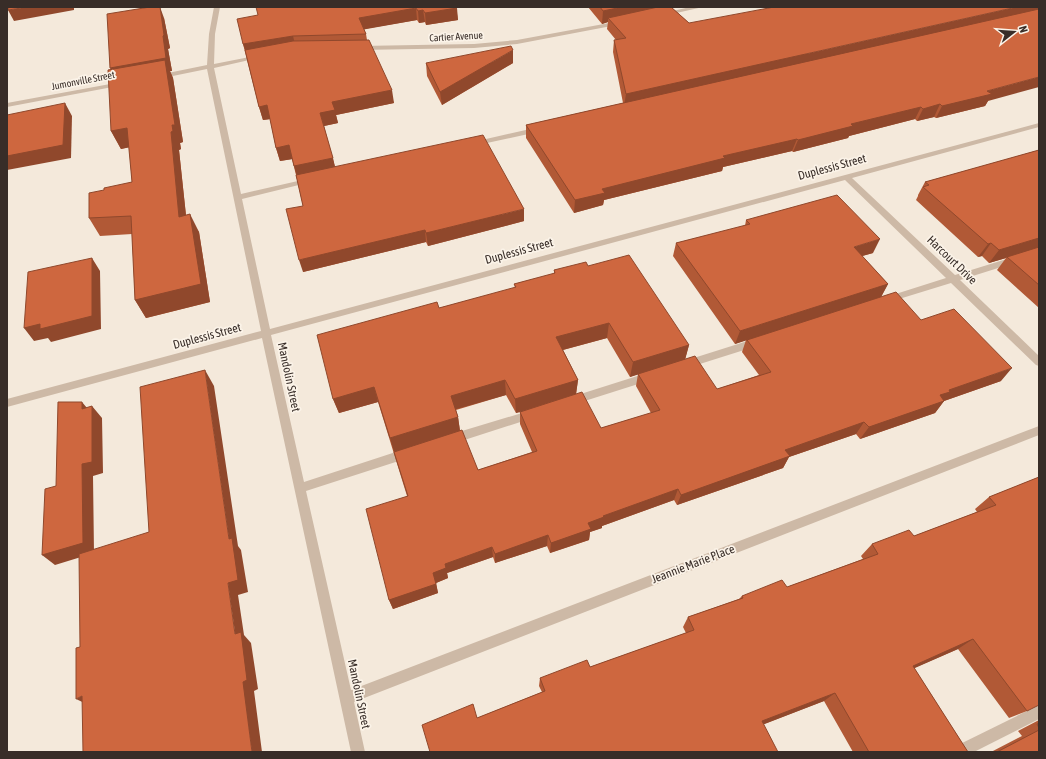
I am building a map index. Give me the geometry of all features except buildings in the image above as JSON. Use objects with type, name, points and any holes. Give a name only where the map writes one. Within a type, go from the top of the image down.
[{"type":"street","name":"Mandolin Street","points":[[217,7],[212,34],[210,67],[266,333],[358,752]]},
{"type":"street","points":[[655,16],[700,7]]},
{"type":"street","name":"Cartier Avenue","points":[[350,48],[425,47],[510,42],[625,22]]},
{"type":"street","points":[[148,78],[268,55]]},
{"type":"street","name":"Jumonville Street","points":[[7,105],[132,81]]},
{"type":"street","name":"Duplessis Street","points":[[7,403],[1039,125]]},
{"type":"street","points":[[463,146],[549,127]]},
{"type":"street","name":"Harcourt Drive","points":[[847,177],[1039,362]]},
{"type":"street","points":[[237,197],[315,179]]},
{"type":"street","points":[[877,303],[1039,252]]},
{"type":"street","points":[[672,369],[763,340]]},
{"type":"street","points":[[558,405],[657,374]]},
{"type":"street","points":[[445,442],[543,410]]},
{"type":"street","name":"Jeannie Marie Place","points":[[347,698],[1039,430]]},
{"type":"street","points":[[300,488],[414,452]]},
{"type":"street","points":[[959,752],[1039,712]]}]
